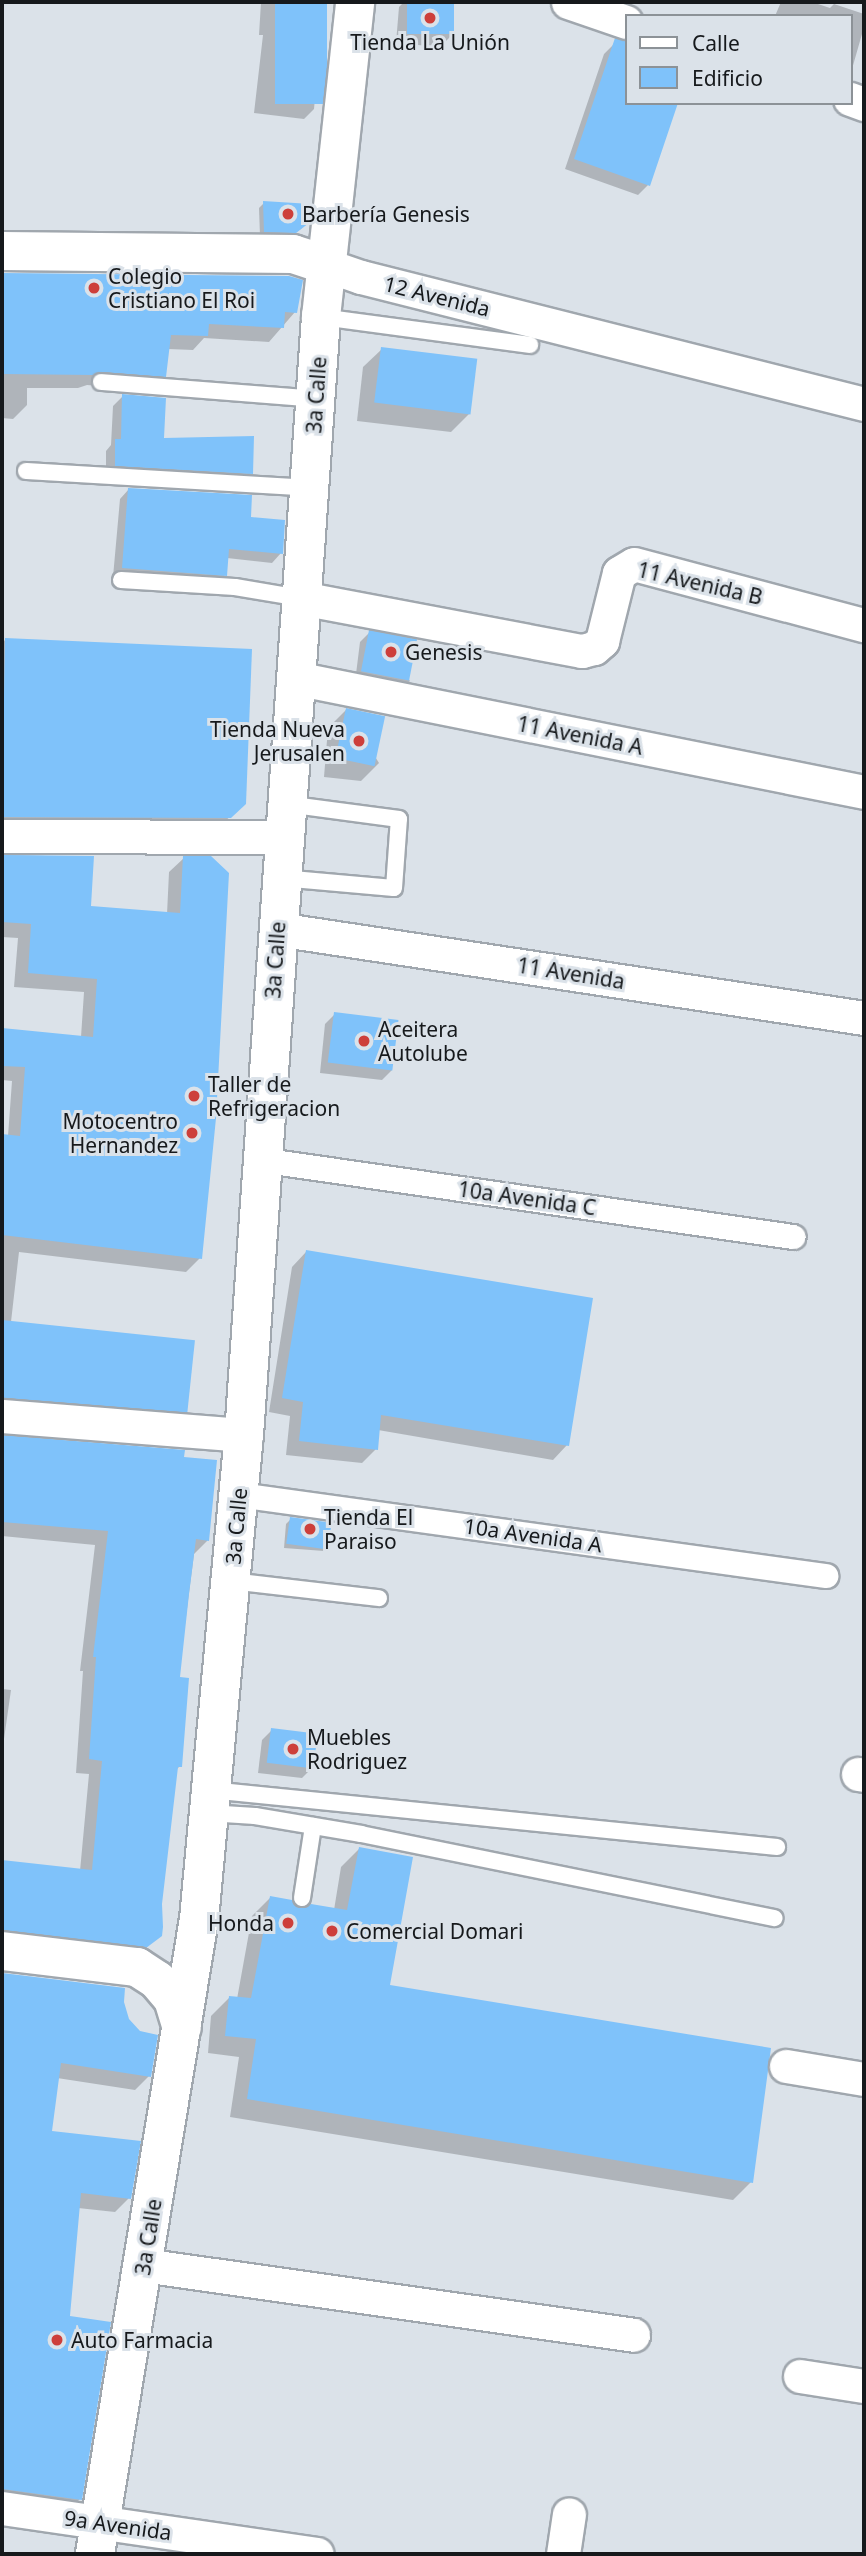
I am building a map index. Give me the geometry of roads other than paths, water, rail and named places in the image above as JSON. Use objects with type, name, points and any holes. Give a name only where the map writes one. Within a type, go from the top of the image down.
[{"type":"main road","name":"3a Calle","points":[[98,2539],[199,1919],[244,1435],[260,1160],[321,317],[355,2]]},
{"type":"main road","name":"12 Avenida","points":[[2,251],[293,254],[326,265]]},
{"type":"main road","points":[[137,1967],[162,1958],[199,1919]]},
{"type":"main road","points":[[2,1951],[137,1967],[157,1980],[173,1999],[183,2028]]},
{"type":"street","points":[[568,2],[624,21]]},
{"type":"street","name":"12 Avenida","points":[[326,265],[374,280],[864,404]]},
{"type":"street","name":"11 Avenida B","points":[[301,598],[582,651],[594,648],[602,641],[620,573],[634,564],[864,625]]},
{"type":"street","name":"11 Avenida A","points":[[295,678],[864,792]]},
{"type":"street","points":[[2,836],[285,820]]},
{"type":"street","name":"11 Avenida","points":[[277,929],[864,1018]]},
{"type":"street","name":"10a Avenida C","points":[[260,1160],[793,1237]]},
{"type":"street","points":[[2,1416],[244,1435]]},
{"type":"street","name":"10a Avenida A","points":[[239,1495],[826,1576]]},
{"type":"street","points":[[786,2066],[864,2079]]},
{"type":"street","points":[[143,2265],[633,2335]]},
{"type":"street","points":[[800,2376],[864,2386]]},
{"type":"street","name":"9a Avenida","points":[[2,2508],[98,2539],[317,2554]]},
{"type":"street","points":[[563,2554],[569,2514]]},
{"type":"lane","points":[[321,317],[530,345]]},
{"type":"lane","points":[[100,382],[316,399]]},
{"type":"lane","points":[[26,471],[310,488]]},
{"type":"lane","points":[[121,580],[235,587],[301,598]]},
{"type":"lane","points":[[281,878],[394,887],[399,819],[285,820]]},
{"type":"lane","points":[[231,1581],[379,1598]]},
{"type":"lane","points":[[209,1801],[313,1826],[775,1918]]},
{"type":"lane","points":[[209,1801],[777,1847]]},
{"type":"lane","points":[[302,1898],[313,1826]]},
{"type":"place","name":"Tienda La Unión","points":[[430,18]]},
{"type":"place","name":"Barbería Genesis","points":[[288,214]]},
{"type":"place","name":"Colegio Cristiano El Roi","points":[[94,288]]},
{"type":"place","name":"Genesis","points":[[391,652]]},
{"type":"place","name":"Tienda Nueva Jerusalen","points":[[359,741]]},
{"type":"place","name":"Aceitera Autolube","points":[[364,1041]]},
{"type":"place","name":"Taller de Refrigeracion","points":[[194,1096]]},
{"type":"place","name":"Motocentro Hernandez","points":[[192,1133]]},
{"type":"place","name":"Tienda El Paraiso","points":[[310,1529]]},
{"type":"place","name":"Muebles Rodriguez","points":[[293,1749]]},
{"type":"place","name":"Honda","points":[[288,1923]]},
{"type":"place","name":"Comercial Domari","points":[[332,1931]]},
{"type":"place","name":"Auto Farmacia","points":[[57,2340]]}]
